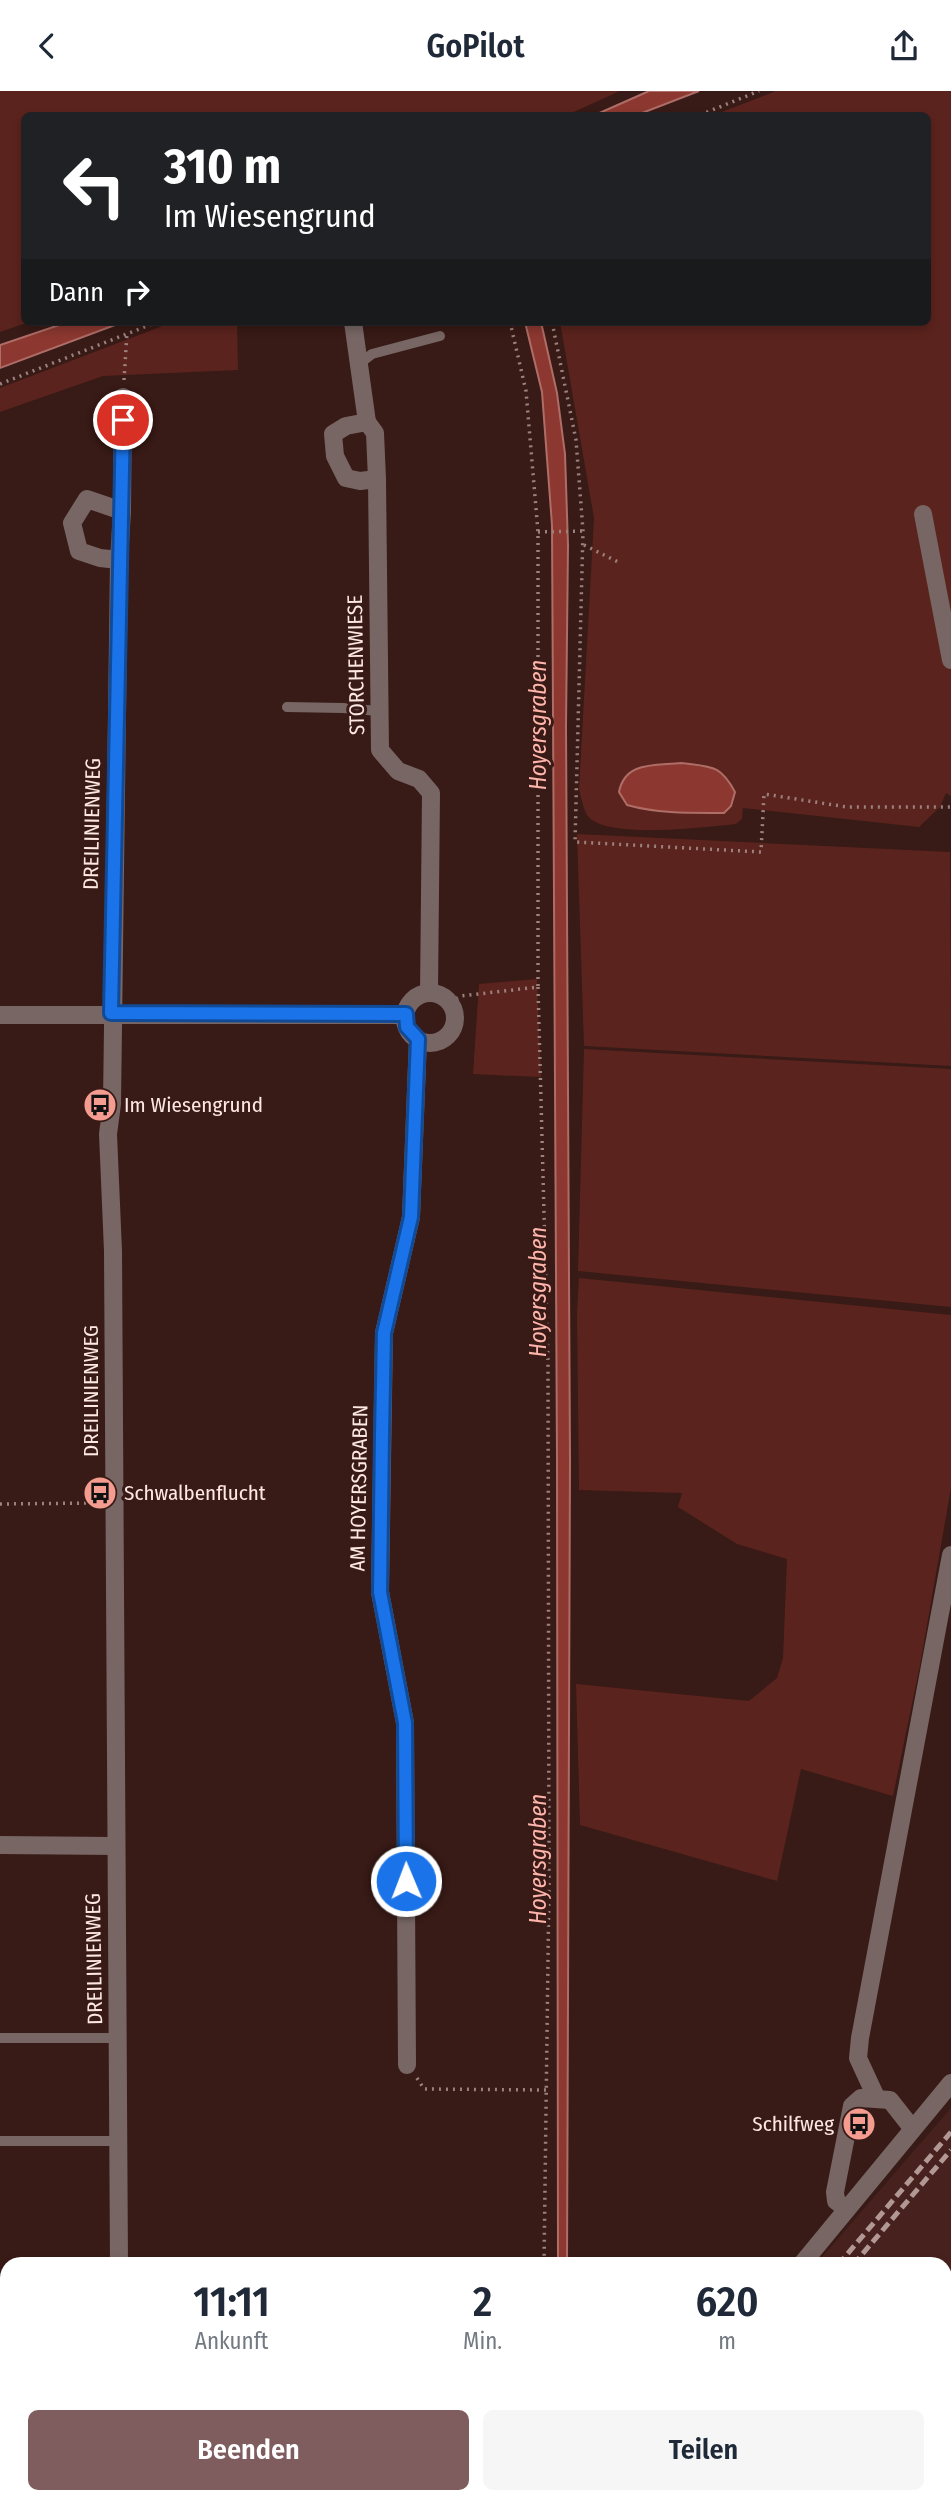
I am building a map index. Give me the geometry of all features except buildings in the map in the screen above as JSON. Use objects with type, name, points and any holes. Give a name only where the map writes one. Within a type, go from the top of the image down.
[{"type":"street","name":"STORCHENWIESE","points":[[354,326],[367,422],[375,433],[380,750],[398,771],[419,779],[431,793],[429,993]]},
{"type":"street","name":"DREILINIENWEG","points":[[119,2257],[113,1251],[108,1134],[111,1104],[123,397]]},
{"type":"street","points":[[367,422],[346,426],[333,434],[335,456],[346,478],[360,481],[377,479]]},
{"type":"street","points":[[119,561],[79,551],[72,523],[87,499],[122,511]]},
{"type":"street","points":[[923,514],[951,660]]},
{"type":"street","points":[[429,993],[440,995],[450,1002],[455,1016],[449,1034],[432,1043],[418,1039],[407,1027],[406,1014],[411,1002],[418,996],[429,993]]},
{"type":"street","points":[[0,1015],[406,1014]]},
{"type":"street","name":"AM HOYERSGRABEN","points":[[407,2065],[405,1723],[380,1592],[384,1333],[411,1217],[418,1039]]},
{"type":"street","points":[[876,2098],[858,2058],[860,2038],[951,1555]]},
{"type":"street","points":[[0,1845],[115,1846]]},
{"type":"street","points":[[808,2257],[951,2083]]},
{"type":"street","points":[[847,2209],[836,2201],[835,2192],[852,2106],[861,2098],[890,2100],[912,2128]]},
{"type":"lane","points":[[359,364],[372,354],[440,336]]},
{"type":"lane","points":[[287,708],[379,711]]},
{"type":"lane","points":[[0,2038],[118,2038]]},
{"type":"lane","points":[[0,2141],[119,2141]]},
{"type":"path","points":[[707,112],[759,91]]},
{"type":"path","points":[[0,384],[146,326]]},
{"type":"path","points":[[511,326],[526,391],[538,532],[538,987],[548,1364],[549,1881],[544,2257]]},
{"type":"path","points":[[553,326],[576,440],[584,545],[575,842],[761,852],[764,794],[847,807],[951,807]]},
{"type":"path","points":[[123,397],[127,333]]},
{"type":"path","points":[[538,532],[583,531]]},
{"type":"path","points":[[584,545],[618,562]]},
{"type":"path","points":[[450,1002],[461,996],[538,987]]},
{"type":"path","points":[[0,1504],[113,1503]]},
{"type":"path","points":[[407,2065],[424,2089],[546,2090]]},
{"type":"shaded area","points":[[0,91],[620,91],[574,112],[21,112],[21,325],[0,332]]},
{"type":"shaded area","points":[[649,91],[699,91],[645,112],[602,112]]},
{"type":"shaded area","points":[[776,91],[951,91],[951,796],[946,793],[940,807],[919,827],[743,808],[742,819],[736,824],[634,830],[597,823],[587,815],[583,806],[579,789],[594,518],[561,326],[931,326],[931,112],[722,112]]},
{"type":"shaded area","points":[[56,326],[112,326],[0,368],[0,345]]},
{"type":"shaded area","points":[[163,326],[237,326],[238,370],[103,376],[0,412],[0,388]]},
{"type":"shaded area","points":[[526,326],[542,326],[557,393],[565,454],[568,545],[566,726],[570,1460],[567,2257],[558,2257],[552,525],[542,392]]},
{"type":"shaded area","points":[[681,763],[714,769],[724,776],[735,792],[731,806],[724,813],[639,808],[627,805],[619,792],[622,782],[634,770],[652,765]]},
{"type":"shaded area","points":[[577,834],[950,852],[951,1066],[584,1046]]},
{"type":"shaded area","points":[[537,979],[541,1077],[473,1074],[479,984]]},
{"type":"shaded area","points":[[584,1049],[951,1069],[951,1307],[578,1271]]},
{"type":"shaded area","points":[[579,1278],[951,1315],[951,1488],[920,1665],[893,1796],[801,1769],[777,1881],[580,1825],[576,1684],[749,1701],[777,1678],[783,1658],[787,1559],[737,1544],[678,1507],[682,1493],[579,1490]]},
{"type":"shaded area","points":[[951,2108],[951,2257],[822,2257]]},
{"type":"railway","points":[[845,2257],[951,2132]]},
{"type":"railway","points":[[860,2257],[951,2150]]},
{"type":"place","name":"Im Wiesengrund","points":[[100,1105]]},
{"type":"place","name":"Schwalbenflucht","points":[[100,1493]]},
{"type":"place","name":"Schilfweg","points":[[859,2124]]},
{"type":"route","points":[[123,420],[111,1013],[406,1014],[407,1027],[418,1039],[411,1217],[384,1333],[382,1435],[380,1592],[405,1723],[406,1881]]},
{"type":"water label","name":"Hoyersgraben","points":[[538,725]]},
{"type":"water label","name":"Hoyersgraben","points":[[538,1292]]},
{"type":"water label","name":"Hoyersgraben","points":[[538,1859]]}]
